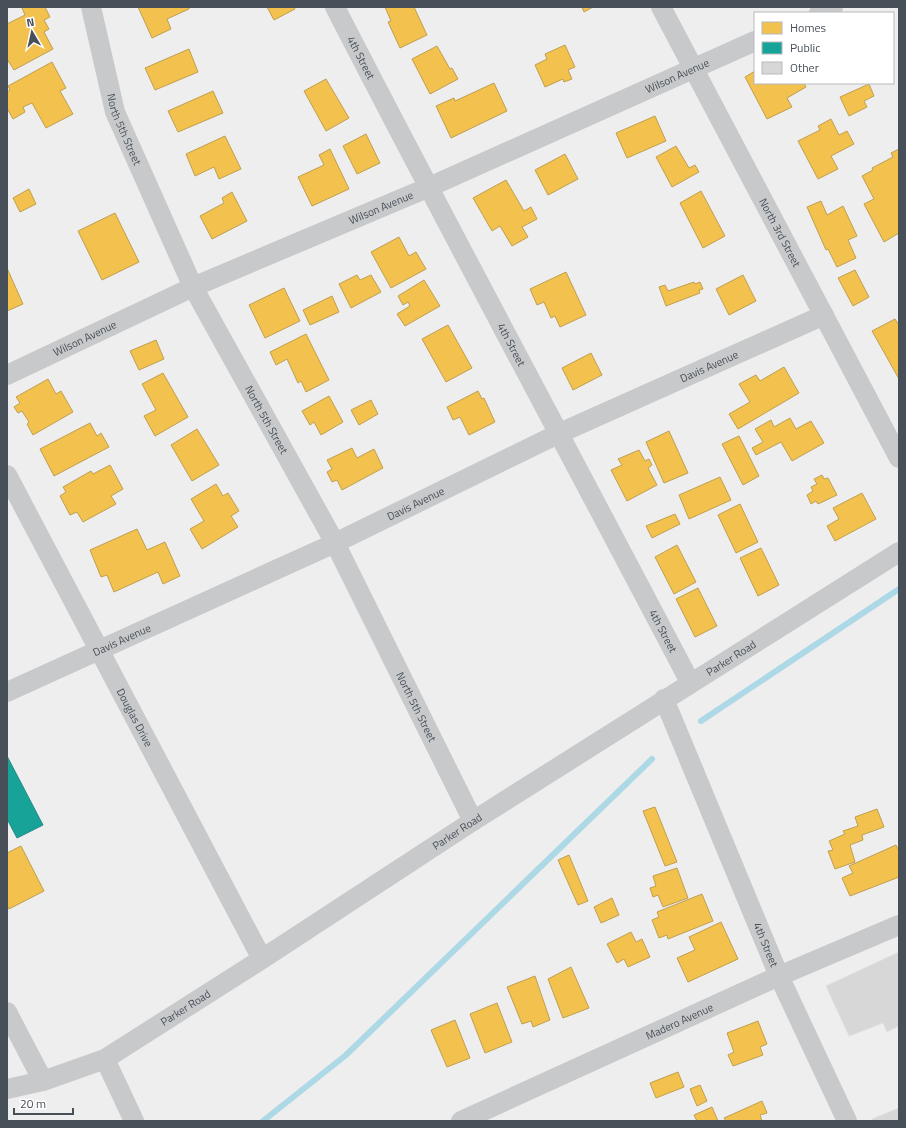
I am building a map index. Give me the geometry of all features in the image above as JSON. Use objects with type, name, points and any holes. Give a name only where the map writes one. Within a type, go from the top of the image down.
[{"type":"street","name":"North 5th Street","points":[[91,7],[115,112],[193,287],[335,543],[473,821]]},
{"type":"street","name":"4th Street","points":[[335,7],[427,188],[560,433],[690,682]]},
{"type":"street","name":"North 3rd Street","points":[[661,7],[899,458]]},
{"type":"street","points":[[821,12],[833,7]]},
{"type":"street","name":"Wilson Avenue","points":[[7,375],[193,287],[427,188],[754,41]]},
{"type":"street","name":"Davis Avenue","points":[[7,692],[335,543],[560,433],[824,315]]},
{"type":"street","name":"Douglas Drive","points":[[7,475],[262,959]]},
{"type":"street","name":"Parker Road","points":[[7,1089],[43,1081],[105,1059],[690,682],[899,552]]},
{"type":"street","name":"4th Street","points":[[664,699],[779,976],[847,1121]]},
{"type":"street","name":"Madero Avenue","points":[[462,1121],[490,1115],[779,976],[899,925]]},
{"type":"street","points":[[7,1012],[43,1081]]},
{"type":"street","points":[[105,1059],[134,1121]]},
{"type":"building: Homes","points":[[45,7],[50,17],[44,20],[49,29],[44,32],[53,49],[14,70],[7,59],[7,24],[25,15],[22,8]]},
{"type":"building: Homes","points":[[138,7],[189,7],[189,9],[167,19],[171,29],[152,38]]},
{"type":"building: Homes","points":[[267,7],[294,7],[295,9],[274,20]]},
{"type":"building: Homes","points":[[385,7],[414,7],[427,35],[400,48],[388,22],[391,21]]},
{"type":"building: Homes","points":[[582,7],[593,7],[584,12]]},
{"type":"building: Homes","points":[[565,45],[575,67],[568,70],[572,79],[564,82],[563,79],[545,87],[535,65],[547,59],[545,54]]},
{"type":"building: Homes","points":[[437,46],[450,69],[452,68],[458,79],[430,94],[412,59]]},
{"type":"building: Homes","points":[[189,49],[198,72],[155,90],[145,68]]},
{"type":"building: Homes","points":[[52,62],[66,88],[60,91],[73,114],[46,128],[32,103],[23,107],[25,112],[13,119],[7,108],[7,92],[10,90],[8,86]]},
{"type":"building: Homes","points":[[754,72],[754,84],[804,84],[806,87],[787,98],[792,107],[767,119],[745,77]]},
{"type":"building: Homes","points":[[326,79],[349,118],[326,131],[304,91]]},
{"type":"building: Homes","points":[[494,83],[507,111],[451,138],[436,106],[454,98],[455,101]]},
{"type":"building: Homes","points":[[869,84],[874,96],[864,101],[867,107],[849,116],[840,97]]},
{"type":"building: Homes","points":[[213,91],[223,113],[178,132],[168,111]]},
{"type":"building: Homes","points":[[655,116],[666,141],[627,158],[616,133]]},
{"type":"building: Homes","points":[[831,119],[839,135],[847,131],[854,144],[831,156],[838,169],[818,179],[798,141],[820,130],[818,126]]},
{"type":"building: Homes","points":[[366,134],[380,163],[357,174],[343,146]]},
{"type":"building: Homes","points":[[225,136],[241,169],[219,179],[214,167],[195,176],[186,154]]},
{"type":"building: Homes","points":[[676,146],[689,168],[695,165],[699,172],[672,187],[656,157]]},
{"type":"building: Homes","points":[[330,149],[349,189],[312,206],[298,177],[324,165],[319,155]]},
{"type":"building: Homes","points":[[899,149],[899,233],[884,242],[864,204],[874,199],[862,176],[873,170],[872,168],[893,157],[891,153]]},
{"type":"building: Homes","points":[[565,154],[578,179],[548,195],[535,170]]},
{"type":"building: Homes","points":[[506,180],[524,211],[531,207],[537,219],[522,227],[528,237],[512,246],[500,226],[492,231],[473,198]]},
{"type":"building: Homes","points":[[29,189],[36,204],[20,212],[13,198]]},
{"type":"building: Homes","points":[[701,191],[725,236],[703,248],[680,203]]},
{"type":"building: Homes","points":[[232,192],[247,221],[212,239],[200,216],[224,203],[222,198]]},
{"type":"building: Homes","points":[[821,201],[827,215],[843,206],[857,236],[848,240],[856,258],[837,267],[828,249],[826,250],[807,207]]},
{"type":"building: Homes","points":[[115,213],[139,262],[102,280],[78,231]]},
{"type":"building: Homes","points":[[399,237],[409,256],[416,252],[426,269],[391,288],[371,252]]},
{"type":"building: Homes","points":[[7,268],[23,304],[7,311]]},
{"type":"building: Homes","points":[[855,270],[869,297],[853,306],[838,278]]},
{"type":"building: Homes","points":[[566,272],[586,315],[560,327],[555,316],[551,318],[544,302],[537,305],[530,289]]},
{"type":"building: Homes","points":[[357,275],[360,280],[371,275],[381,292],[351,308],[339,284]]},
{"type":"building: Homes","points":[[743,275],[756,301],[729,315],[716,289]]},
{"type":"building: Homes","points":[[424,280],[440,306],[405,326],[397,314],[410,306],[408,302],[403,305],[398,296]]},
{"type":"building: Homes","points":[[694,282],[695,284],[700,282],[703,289],[699,290],[700,293],[666,306],[659,287],[665,285],[668,291]]},
{"type":"building: Homes","points":[[284,288],[300,321],[265,338],[249,305]]},
{"type":"building: Homes","points":[[332,296],[339,312],[310,325],[303,310]]},
{"type":"building: Homes","points":[[895,319],[899,325],[899,379],[872,331]]},
{"type":"building: Homes","points":[[448,325],[472,368],[446,382],[422,339]]},
{"type":"building: Homes","points":[[306,334],[329,380],[306,392],[301,381],[298,383],[287,359],[276,365],[270,352]]},
{"type":"building: Homes","points":[[156,340],[164,359],[139,370],[130,351]]},
{"type":"building: Homes","points":[[591,353],[602,375],[573,390],[562,368]]},
{"type":"building: Homes","points":[[784,367],[799,393],[738,429],[729,414],[750,402],[739,384],[756,375],[760,381]]},
{"type":"building: Homes","points":[[163,373],[188,417],[155,436],[144,416],[156,410],[142,384]]},
{"type":"building: Homes","points":[[48,379],[56,394],[61,391],[73,412],[33,435],[27,424],[29,422],[22,411],[18,413],[14,407],[20,403],[16,397]]},
{"type":"building: Homes","points":[[478,391],[482,399],[484,398],[495,422],[469,435],[460,417],[453,420],[447,407]]},
{"type":"building: Homes","points":[[329,396],[343,422],[321,435],[314,422],[310,425],[302,411]]},
{"type":"building: Homes","points":[[371,400],[378,414],[359,425],[351,410]]},
{"type":"building: Homes","points":[[790,418],[796,429],[811,421],[824,443],[792,461],[781,442],[756,455],[752,448],[763,442],[755,429],[771,420],[774,427]]},
{"type":"building: Homes","points":[[90,423],[97,436],[101,433],[109,447],[54,476],[40,449]]},
{"type":"building: Homes","points":[[197,429],[219,465],[192,481],[171,445]]},
{"type":"building: Homes","points":[[669,431],[688,473],[664,483],[646,442]]},
{"type":"building: Homes","points":[[739,436],[759,476],[743,485],[722,444]]},
{"type":"building: Homes","points":[[352,448],[357,458],[374,449],[383,468],[342,490],[337,480],[332,482],[327,472],[332,469],[327,460]]},
{"type":"building: Homes","points":[[639,450],[645,461],[649,459],[652,465],[648,468],[657,485],[627,501],[611,470],[622,465],[618,459]]},
{"type":"building: Homes","points":[[110,465],[123,489],[111,496],[116,504],[83,522],[77,512],[70,515],[60,496],[66,492],[63,487],[91,471],[93,474]]},
{"type":"building: Homes","points":[[822,475],[824,479],[828,478],[837,495],[818,504],[816,501],[811,504],[807,495],[813,491],[811,487],[817,484],[814,479]]},
{"type":"building: Homes","points":[[720,477],[731,500],[689,519],[679,495]]},
{"type":"building: Homes","points":[[216,484],[223,496],[228,493],[239,511],[231,516],[238,527],[202,549],[190,529],[204,521],[191,499]]},
{"type":"building: Homes","points":[[862,493],[876,519],[835,541],[827,526],[839,519],[833,508]]},
{"type":"building: Homes","points":[[740,504],[758,542],[736,553],[718,515]]},
{"type":"building: Homes","points":[[675,514],[680,524],[652,538],[646,526]]},
{"type":"building: Homes","points":[[137,529],[147,550],[165,542],[180,576],[163,584],[158,572],[114,592],[107,575],[101,577],[90,550]]},
{"type":"building: Homes","points":[[677,545],[696,582],[674,594],[655,557]]},
{"type":"building: Homes","points":[[761,548],[779,585],[758,596],[740,558]]},
{"type":"building: Homes","points":[[698,588],[717,626],[695,637],[676,599]]},
{"type":"building: Homes","points":[[655,807],[677,862],[665,866],[643,811]]},
{"type":"building: Homes","points":[[877,809],[884,827],[862,835],[863,840],[850,845],[855,862],[835,869],[828,851],[833,850],[829,841],[845,834],[843,831],[858,826],[855,817]]},
{"type":"building: Homes","points":[[896,845],[899,851],[899,877],[850,896],[842,878],[853,873],[849,866]]},
{"type":"building: Homes","points":[[21,846],[44,891],[9,909],[7,905],[7,853]]},
{"type":"building: Homes","points":[[569,855],[588,901],[578,905],[558,860]]},
{"type":"building: Homes","points":[[677,868],[688,898],[663,907],[658,895],[653,897],[650,888],[656,886],[653,876]]},
{"type":"building: Homes","points":[[702,894],[713,921],[668,939],[667,935],[659,938],[652,920],[659,917],[657,912]]},
{"type":"building: Homes","points":[[612,898],[619,915],[601,923],[594,907]]},
{"type":"building: Homes","points":[[721,922],[738,959],[688,982],[677,958],[695,950],[689,937]]},
{"type":"building: Homes","points":[[631,932],[636,942],[642,939],[650,957],[628,967],[624,959],[617,963],[607,944]]},
{"type":"building: Homes","points":[[571,967],[589,1008],[563,1018],[548,979]]},
{"type":"building: Homes","points":[[535,976],[550,1020],[533,1027],[531,1021],[522,1024],[507,987]]},
{"type":"building: Homes","points":[[497,1003],[512,1042],[485,1053],[470,1014]]},
{"type":"building: Homes","points":[[455,1020],[470,1058],[447,1067],[431,1030]]},
{"type":"building: Homes","points":[[758,1021],[767,1044],[760,1047],[763,1055],[733,1066],[728,1055],[734,1052],[727,1033]]},
{"type":"building: Homes","points":[[678,1072],[684,1087],[656,1098],[650,1083]]},
{"type":"building: Homes","points":[[700,1085],[707,1101],[697,1106],[690,1089]]},
{"type":"building: Homes","points":[[762,1101],[767,1113],[760,1115],[762,1121],[726,1121],[724,1118]]},
{"type":"building: Homes","points":[[712,1107],[718,1121],[697,1121],[694,1115]]},
{"type":"building: Public","points":[[7,756],[43,825],[17,838],[7,819]]},
{"type":"building: Other","points":[[899,952],[899,1026],[887,1032],[883,1023],[849,1036],[826,986]]},
{"type":"building: Other","points":[[899,1108],[899,1121],[873,1121],[872,1119]]},
{"type":"waterway","points":[[701,721],[899,589]]},
{"type":"waterway","points":[[263,1121],[346,1055],[652,759]]}]
